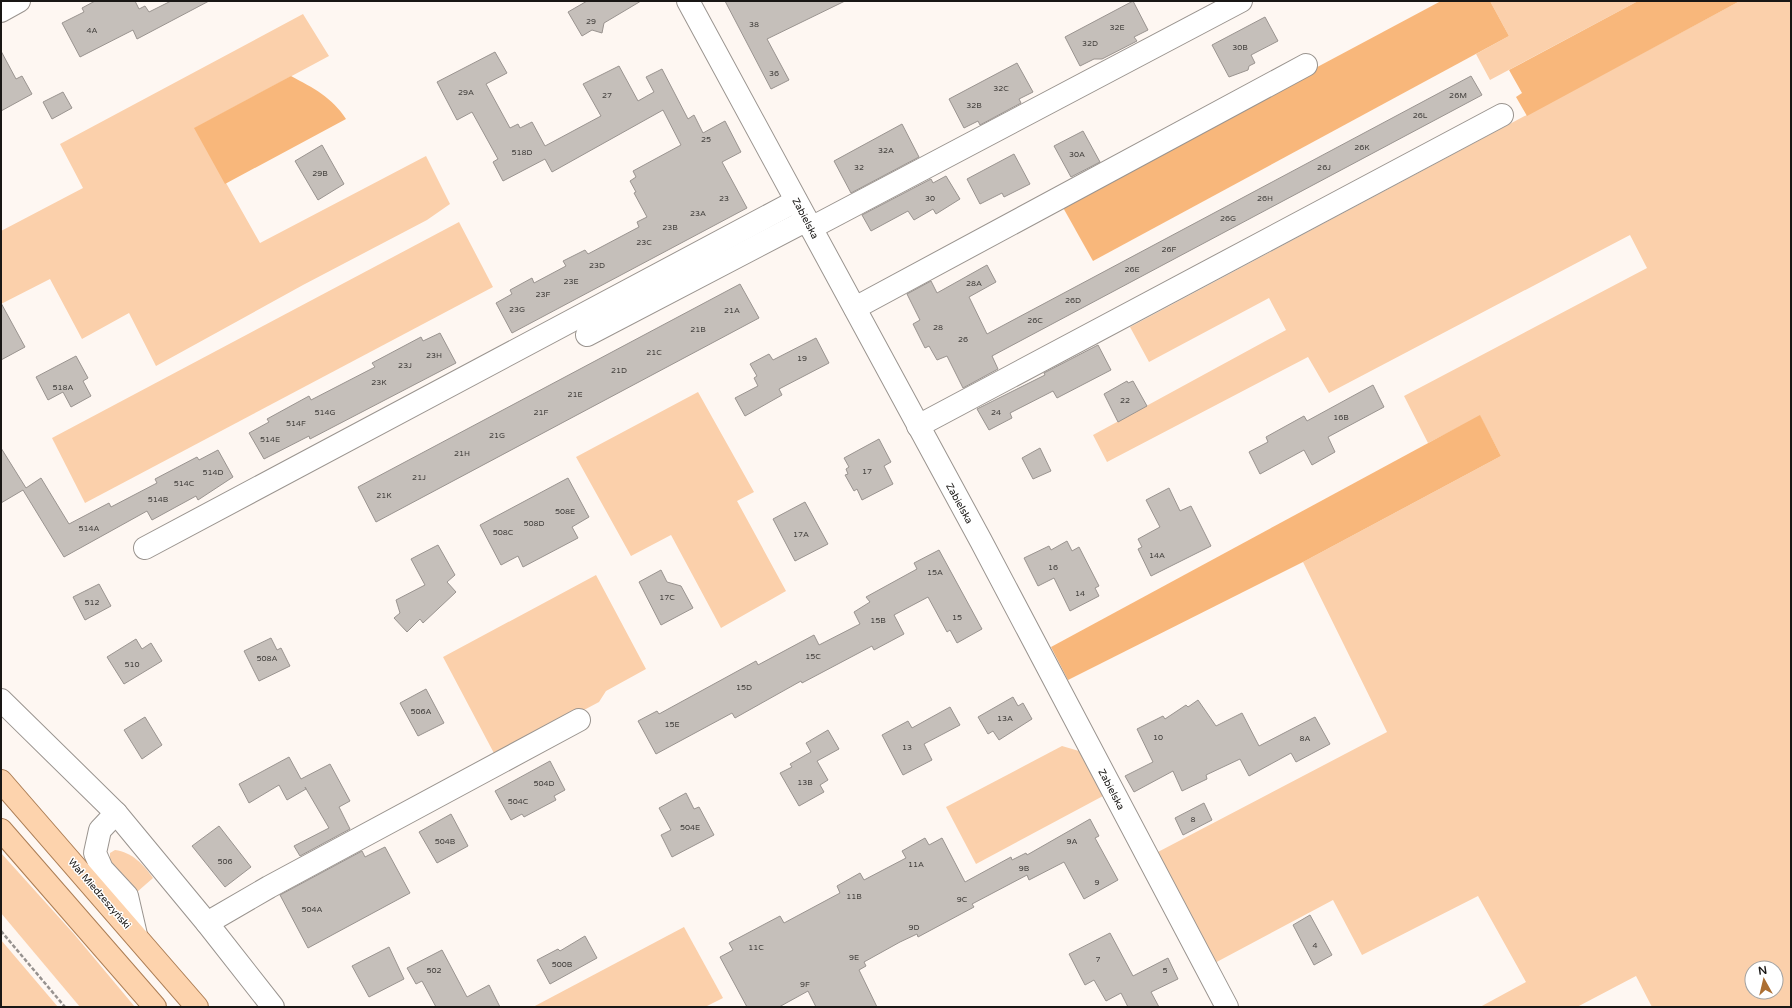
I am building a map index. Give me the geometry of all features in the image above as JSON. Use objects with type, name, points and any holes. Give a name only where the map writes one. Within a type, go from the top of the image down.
[{"type":"main road","name":"Wał Miedzeszyński","points":[[1,780],[197,1007]]},
{"type":"main road","points":[[1,830],[155,1007]]},
{"type":"street","points":[[1,10],[19,1]]},
{"type":"street","name":"Zabielska","points":[[688,1],[855,308],[1227,1007]]},
{"type":"street","points":[[587,335],[809,224],[1241,1]]},
{"type":"street","points":[[855,308],[1306,65]]},
{"type":"street","points":[[918,426],[1502,115]]},
{"type":"street","points":[[145,548],[796,201]]},
{"type":"street","points":[[1,700],[116,813],[207,923],[273,1007]]},
{"type":"street","points":[[207,923],[269,887],[579,720]]},
{"type":"street","points":[[116,813],[100,830],[96,853],[102,870],[127,896],[136,935]]},
{"type":"path","points":[[1,931],[65,1007]]},
{"type":"shaded area","points":[[1441,1],[1490,1],[1509,36],[1093,261],[1061,204]]},
{"type":"shaded area","points":[[1490,1],[1638,1],[1490,80],[1476,54],[1509,36]]},
{"type":"shaded area","points":[[1638,1],[1740,1],[1527,116],[1516,97],[1522,93],[1509,70]]},
{"type":"shaded area","points":[[1740,1],[1791,1],[1791,1007],[1652,1007],[1636,976],[1577,1007],[1480,1007],[1526,982],[1478,896],[1362,955],[1333,900],[1211,965],[1156,853],[1387,732],[1303,562],[1501,456],[1480,416],[1428,443],[1404,396],[1647,268],[1630,235],[1329,393],[1308,357],[1107,462],[1093,435],[1286,330],[1269,298],[1149,362],[1130,327]]},
{"type":"shaded area","points":[[303,14],[329,56],[195,128],[260,243],[426,156],[450,204],[427,220],[303,285],[156,366],[129,313],[82,339],[50,279],[1,304],[1,231],[83,188],[60,144]]},
{"type":"shaded area","points":[[291,76],[328,99],[341,111],[346,119],[225,184],[194,128]]},
{"type":"shaded area","points":[[459,222],[493,287],[85,503],[52,438]]},
{"type":"shaded area","points":[[698,392],[754,492],[737,501],[786,591],[721,628],[671,535],[631,556],[576,457]]},
{"type":"shaded area","points":[[1480,415],[1501,456],[1303,562],[1068,680],[1051,647]]},
{"type":"shaded area","points":[[596,575],[646,669],[606,691],[599,702],[496,757],[443,657]]},
{"type":"shaded area","points":[[1062,746],[1079,751],[1103,796],[976,864],[946,807]]},
{"type":"shaded area","points":[[115,850],[132,856],[146,868],[153,878],[137,892],[110,862],[110,853]]},
{"type":"shaded area","points":[[1,853],[74,934],[135,1007],[80,1007],[1,913]]},
{"type":"shaded area","points":[[684,927],[723,998],[705,1007],[533,1007]]},
{"type":"shaded area","points":[[1,940],[58,1007],[1,1007]]},
{"type":"building","points":[[95,1],[135,1],[139,9],[145,6],[149,12],[171,1],[209,1],[137,39],[133,30],[80,57],[62,23],[84,12],[82,8]]},
{"type":"building","points":[[587,1],[641,1],[604,23],[602,33],[592,30],[582,36],[568,12]]},
{"type":"building","points":[[725,1],[845,1],[767,39],[789,80],[771,89]]},
{"type":"building","points":[[1133,1],[1148,30],[1134,37],[1137,41],[1102,59],[1094,59],[1080,66],[1065,37]]},
{"type":"building","points":[[1265,17],[1278,41],[1251,55],[1255,63],[1249,66],[1248,70],[1229,77],[1212,45]]},
{"type":"building","points":[[1,51],[16,79],[22,76],[32,94],[1,111]]},
{"type":"building","points":[[495,52],[507,73],[486,84],[510,128],[518,124],[520,128],[532,122],[545,146],[601,116],[583,84],[619,66],[638,101],[654,92],[646,77],[662,69],[688,119],[694,115],[703,133],[725,121],[741,152],[722,162],[747,208],[512,333],[496,303],[512,294],[510,290],[532,278],[534,283],[566,266],[563,261],[585,250],[588,254],[639,227],[637,222],[647,217],[634,193],[636,192],[630,181],[636,177],[633,171],[681,145],[663,110],[552,172],[545,159],[503,181],[493,162],[498,159],[472,112],[457,120],[437,82]]},
{"type":"building","points":[[1017,63],[1033,92],[1019,99],[1021,103],[980,125],[978,121],[964,128],[949,99]]},
{"type":"building","points":[[1471,76],[1482,95],[992,356],[998,369],[963,388],[947,356],[937,360],[929,346],[925,348],[913,324],[920,320],[907,294],[931,281],[937,293],[987,265],[996,282],[969,297],[987,334]]},
{"type":"building","points":[[63,92],[72,108],[52,119],[43,102]]},
{"type":"building","points":[[902,124],[919,157],[851,193],[834,161]]},
{"type":"building","points":[[1083,131],[1100,162],[1071,177],[1054,146]]},
{"type":"building","points":[[322,145],[344,184],[318,200],[295,161]]},
{"type":"building","points":[[1014,154],[1030,184],[1004,197],[1002,193],[980,204],[967,179]]},
{"type":"building","points":[[946,176],[960,199],[936,214],[933,209],[914,220],[908,211],[871,231],[862,215],[931,179],[933,183]]},
{"type":"building","points":[[740,284],[759,318],[376,522],[358,487]]},
{"type":"building","points":[[1,303],[25,347],[1,360]]},
{"type":"building","points":[[440,333],[456,363],[310,439],[309,436],[264,459],[249,433],[269,422],[267,419],[309,396],[311,400],[375,367],[372,363],[421,337],[423,341]]},
{"type":"building","points":[[816,338],[829,363],[779,389],[782,395],[745,416],[735,398],[758,386],[754,378],[757,376],[750,364],[769,354],[773,360]]},
{"type":"building","points":[[1098,345],[1111,370],[1057,398],[1053,391],[1010,413],[1012,418],[989,430],[977,409],[1045,375],[1044,373]]},
{"type":"building","points":[[76,356],[88,378],[83,381],[91,396],[71,407],[63,392],[48,400],[36,377]]},
{"type":"building","points":[[1127,381],[1128,383],[1133,381],[1147,406],[1118,422],[1104,394]]},
{"type":"building","points":[[1373,385],[1384,407],[1328,437],[1335,452],[1312,465],[1304,450],[1260,474],[1249,452],[1268,442],[1266,437],[1304,416],[1307,421]]},
{"type":"building","points":[[879,439],[891,462],[884,466],[893,484],[862,500],[857,489],[854,491],[845,475],[848,474],[846,469],[849,467],[844,458]]},
{"type":"building","points":[[1,448],[26,488],[41,478],[69,524],[109,503],[111,507],[157,483],[155,479],[197,457],[199,460],[218,450],[233,477],[198,500],[196,496],[152,520],[147,511],[64,557],[23,490],[1,503]]},
{"type":"building","points":[[1040,448],[1051,471],[1033,479],[1022,458]]},
{"type":"building","points":[[568,478],[589,517],[572,527],[578,538],[523,567],[518,556],[501,565],[480,525]]},
{"type":"building","points":[[1169,488],[1180,511],[1191,506],[1211,546],[1151,576],[1138,549],[1142,547],[1138,539],[1160,527],[1146,500]]},
{"type":"building","points":[[805,502],[828,544],[795,561],[773,519]]},
{"type":"building","points":[[1067,541],[1072,551],[1079,547],[1099,586],[1095,588],[1099,596],[1070,611],[1054,578],[1038,586],[1024,558],[1049,546],[1051,550]]},
{"type":"building","points":[[438,545],[455,575],[447,582],[456,592],[423,623],[420,619],[407,632],[394,618],[400,613],[396,600],[425,585],[411,559]]},
{"type":"building","points":[[939,550],[982,629],[957,643],[950,630],[947,632],[928,597],[894,615],[904,634],[874,650],[872,646],[802,683],[801,681],[735,718],[732,713],[656,754],[638,721],[657,711],[659,714],[756,661],[758,665],[814,635],[819,645],[860,624],[854,612],[870,602],[866,597],[917,569],[914,563]]},
{"type":"building","points":[[661,570],[667,582],[681,586],[693,608],[661,625],[639,582]]},
{"type":"building","points":[[99,584],[111,606],[85,620],[73,597]]},
{"type":"building","points":[[271,638],[277,650],[281,648],[290,666],[259,681],[244,651]]},
{"type":"building","points":[[136,639],[142,649],[151,643],[162,661],[124,684],[107,657]]},
{"type":"building","points":[[426,689],[444,723],[418,736],[400,703]]},
{"type":"building","points":[[1013,697],[1018,706],[1023,703],[1032,719],[999,740],[993,731],[988,734],[978,717]]},
{"type":"building","points":[[1198,700],[1216,726],[1242,713],[1259,746],[1315,717],[1330,744],[1296,762],[1291,753],[1249,776],[1240,759],[1206,775],[1207,779],[1182,791],[1173,771],[1134,792],[1125,776],[1153,762],[1137,729],[1163,716],[1165,719],[1186,705],[1188,707]]},
{"type":"building","points":[[950,707],[960,725],[924,744],[932,760],[903,775],[882,735],[908,721],[912,728]]},
{"type":"building","points":[[145,717],[162,745],[142,759],[124,730]]},
{"type":"building","points":[[828,730],[839,749],[817,761],[828,780],[820,785],[824,792],[799,806],[780,773],[792,767],[790,764],[811,752],[806,743]]},
{"type":"building","points":[[289,757],[301,779],[330,764],[350,801],[339,807],[350,829],[300,856],[294,846],[329,828],[305,787],[306,789],[287,800],[279,785],[249,803],[239,784]]},
{"type":"building","points":[[550,761],[565,790],[554,796],[556,800],[524,817],[522,814],[511,820],[495,791]]},
{"type":"building","points":[[686,793],[694,809],[699,807],[714,835],[672,857],[661,835],[671,830],[659,808]]},
{"type":"building","points":[[1204,803],[1212,820],[1183,835],[1175,818]]},
{"type":"building","points":[[451,814],[468,846],[437,863],[419,832]]},
{"type":"building","points":[[1090,819],[1099,836],[1095,838],[1118,880],[1084,899],[1064,862],[1029,880],[1027,875],[972,904],[974,907],[918,937],[917,934],[864,962],[866,966],[859,970],[877,1007],[816,1007],[808,991],[779,1007],[747,1007],[720,957],[733,950],[729,943],[780,916],[784,923],[840,893],[837,886],[860,873],[864,880],[906,858],[902,851],[925,838],[929,845],[942,838],[965,882],[1011,857],[1012,860],[1026,853],[1027,855]]},
{"type":"building","points":[[219,826],[251,867],[225,887],[192,846]]},
{"type":"building","points":[[385,847],[410,893],[308,948],[280,895],[362,851],[365,857]]},
{"type":"building","points":[[1310,915],[1332,955],[1314,965],[1293,925]]},
{"type":"building","points":[[1110,933],[1133,976],[1168,958],[1178,979],[1151,992],[1159,1007],[1128,1007],[1121,993],[1106,1001],[1094,980],[1085,985],[1069,954]]},
{"type":"building","points":[[585,936],[597,958],[550,984],[537,960],[558,949],[560,951]]},
{"type":"building","points":[[389,947],[404,979],[369,997],[352,966]]},
{"type":"building","points":[[442,950],[467,997],[489,985],[500,1007],[436,1007],[422,981],[416,984],[407,968]]}]
